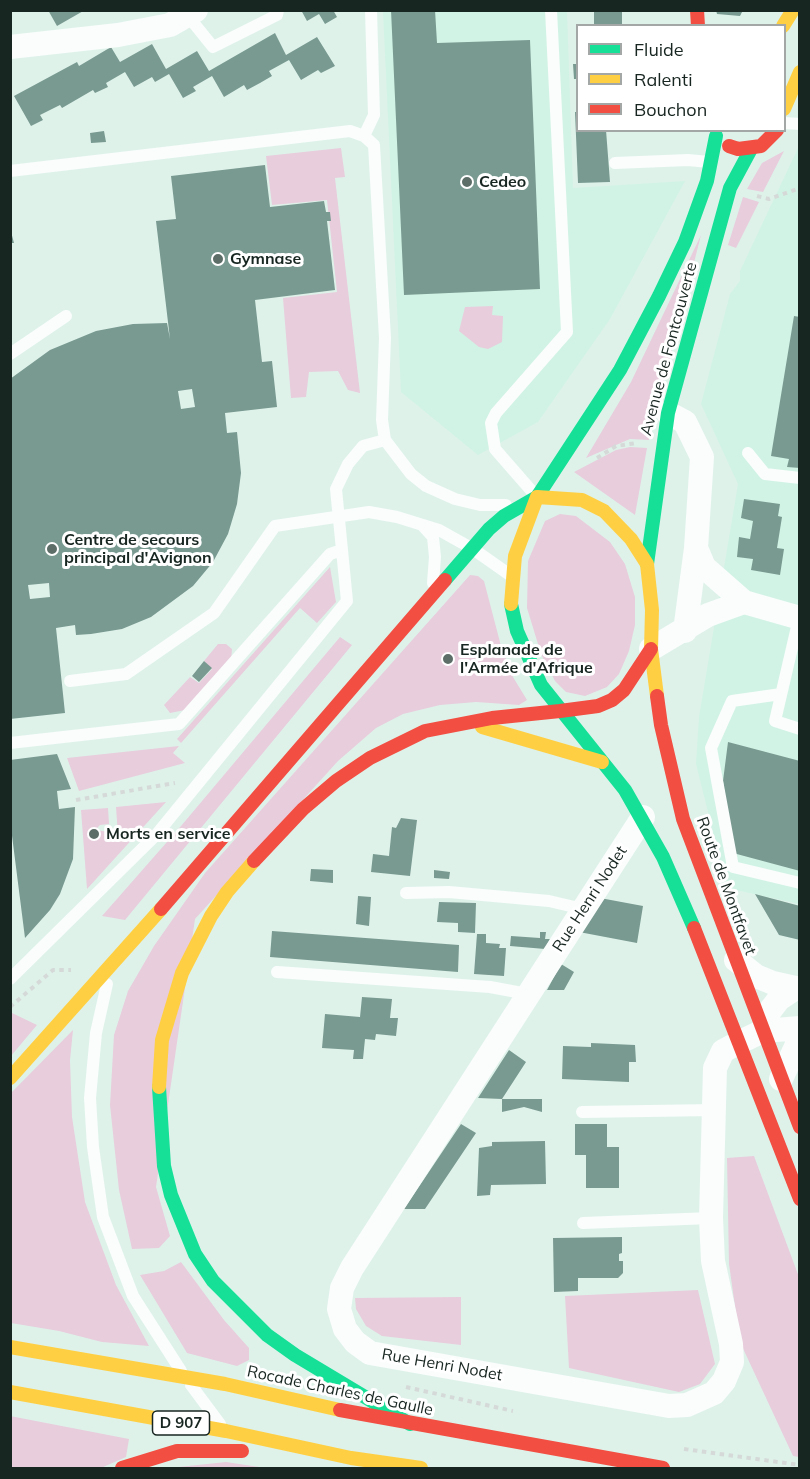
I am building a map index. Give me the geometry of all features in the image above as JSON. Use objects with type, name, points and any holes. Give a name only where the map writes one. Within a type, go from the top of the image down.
[{"type":"main road","points":[[784,24],[793,10]]},
{"type":"main road","points":[[786,104],[799,74]]},
{"type":"main road","points":[[714,133],[726,144],[738,149],[751,148],[770,140],[776,132]]},
{"type":"main road","name":"Avenue de Fontcouverte","points":[[537,497],[620,369],[660,296],[685,242],[712,162],[714,133]]},
{"type":"main road","name":"Avenue de Fontcouverte","points":[[647,564],[668,413],[730,188],[751,148]]},
{"type":"main road","points":[[537,497],[521,534],[512,576],[511,603],[517,631],[541,685],[643,817],[684,902],[800,1199]]},
{"type":"main road","points":[[10,1078],[110,968],[424,605],[504,516],[537,497],[582,500],[604,511],[632,539],[647,564],[652,610],[651,649],[624,690],[612,700],[598,706],[465,723],[425,731],[395,744],[352,769],[303,809],[227,892],[196,944],[172,1003],[162,1040],[158,1072],[159,1134],[171,1195],[195,1254],[213,1281],[267,1335],[295,1355],[410,1424]]},
{"type":"main road","name":"Route de Montfavet","points":[[651,649],[662,725],[683,819],[800,1127]]},
{"type":"main road","points":[[465,723],[529,739],[602,762]]},
{"type":"main road","name":"Rocade Charles de Gaulle","points":[[10,1347],[185,1377],[410,1424],[663,1468]]},
{"type":"main road","name":"D 907","points":[[10,1392],[226,1431],[351,1458],[421,1468]]},
{"type":"main road","points":[[122,1468],[177,1451],[205,1449],[351,1458]]},
{"type":"street","points":[[10,46],[118,35],[170,26],[192,13]]},
{"type":"street","points":[[668,413],[685,422],[702,457],[696,548],[685,631]]},
{"type":"street","points":[[696,548],[704,567],[744,602],[799,618]]},
{"type":"street","points":[[651,649],[685,631],[708,615],[744,602]]},
{"type":"street","name":"Rue Henri Nodet","points":[[643,817],[352,1268],[342,1288],[339,1309],[345,1329],[355,1342],[370,1353],[669,1406],[687,1406],[714,1393],[724,1381],[732,1362],[731,1344],[713,1261],[711,1218],[715,1068],[723,1052],[763,1031],[800,1028]]},
{"type":"street","points":[[736,960],[756,976],[797,988]]},
{"type":"street","points":[[763,1031],[769,1012],[779,999],[797,988]]},
{"type":"street","points":[[781,1079],[800,1038]]},
{"type":"lane","points":[[192,13],[213,46],[277,15],[278,10]]},
{"type":"lane","points":[[364,136],[374,115],[371,10]]},
{"type":"lane","points":[[10,171],[350,131],[364,136],[374,145],[385,338],[382,420],[385,441],[411,474],[426,486],[455,499],[484,506],[507,505],[537,497],[495,449],[491,423],[496,413],[567,332],[551,10]]},
{"type":"lane","points":[[615,163],[688,160],[712,162]]},
{"type":"lane","points":[[10,354],[66,316]]},
{"type":"lane","points":[[10,979],[156,835],[347,601],[336,489],[348,464],[363,446],[385,441]]},
{"type":"lane","points":[[748,453],[765,474],[800,478]]},
{"type":"lane","points":[[70,681],[126,674],[214,613],[275,526],[369,512],[439,530],[473,549],[512,576]]},
{"type":"lane","points":[[422,525],[433,537],[435,557],[435,579],[424,605]]},
{"type":"lane","points":[[10,743],[179,724],[330,554],[342,550]]},
{"type":"lane","points":[[799,618],[794,665],[781,694],[775,721],[800,729]]},
{"type":"lane","points":[[781,694],[732,701],[711,748],[733,867],[800,883]]},
{"type":"lane","points":[[406,893],[449,892],[549,901],[583,909]]},
{"type":"lane","points":[[110,968],[96,1033],[90,1098],[93,1147],[103,1217],[133,1296],[185,1377],[226,1431]]},
{"type":"lane","points":[[277,972],[490,987],[517,992],[525,1000]]},
{"type":"lane","points":[[582,1112],[714,1110]]},
{"type":"lane","points":[[583,1223],[711,1218]]},
{"type":"path","points":[[76,800],[169,783],[199,782]]},
{"type":"path","points":[[10,1007],[53,970],[81,969]]},
{"type":"path","points":[[403,1386],[515,1411]]},
{"type":"path","points":[[673,1447],[800,1465]]},
{"type":"shaded area","points":[[383,11],[567,11],[573,188],[685,181],[610,319],[538,422],[478,455],[401,392]]},
{"type":"shaded area","points":[[799,146],[799,904],[727,888],[696,764],[699,717],[738,484],[701,404],[730,294],[740,281],[740,271]]},
{"type":"shaded area","points":[[341,148],[345,177],[335,178],[360,393],[348,390],[338,371],[309,372],[306,397],[291,398],[283,298],[337,292],[327,200],[272,205],[266,156]]},
{"type":"shaded area","points":[[784,151],[763,192],[747,189],[762,163]]},
{"type":"shaded area","points":[[743,197],[759,202],[736,248],[728,245]]},
{"type":"shaded area","points":[[701,235],[649,440],[630,439],[586,458],[631,382]]},
{"type":"shaded area","points":[[493,306],[492,315],[503,316],[502,342],[488,349],[479,347],[459,331],[465,307]]},
{"type":"shaded area","points":[[630,447],[647,448],[635,515],[574,472],[616,450]]},
{"type":"shaded area","points":[[560,514],[576,516],[610,542],[625,564],[635,597],[635,625],[629,651],[619,674],[607,687],[585,696],[566,692],[555,681],[541,654],[527,608],[528,561],[545,521]]},
{"type":"shaded area","points":[[330,567],[336,602],[317,623],[300,608],[181,743],[177,739]]},
{"type":"shaded area","points":[[470,575],[478,576],[484,581],[501,646],[513,677],[527,700],[519,705],[476,702],[440,705],[403,714],[376,728],[338,761],[195,919],[156,1187],[170,1236],[159,1248],[132,1249],[119,1190],[110,1105],[114,1035],[128,991],[154,946],[205,873]]},
{"type":"shaded area","points":[[340,637],[352,645],[125,920],[102,916],[181,826]]},
{"type":"shaded area","points":[[218,644],[226,644],[232,649],[231,661],[185,710],[170,713],[164,705],[190,677],[199,683],[212,669],[204,661]]},
{"type":"shaded area","points":[[179,746],[173,753],[185,763],[79,791],[67,758]]},
{"type":"shaded area","points":[[166,802],[87,889],[81,810],[108,808],[109,824],[100,825],[95,830],[109,832],[110,837],[118,836],[116,807]]},
{"type":"shaded area","points":[[12,1013],[37,1025],[11,1056],[10,1015]]},
{"type":"shaded area","points":[[73,1030],[70,1060],[72,1117],[85,1202],[116,1285],[149,1346],[102,1342],[59,1331],[11,1323],[10,1094]]},
{"type":"shaded area","points":[[754,1156],[799,1277],[799,1457],[793,1456],[740,1342],[729,1264],[727,1158]]},
{"type":"shaded area","points":[[181,1262],[224,1320],[249,1348],[249,1360],[237,1366],[187,1353],[140,1275],[164,1271]]},
{"type":"shaded area","points":[[698,1290],[715,1364],[700,1384],[679,1392],[569,1368],[565,1296]]},
{"type":"shaded area","points":[[461,1297],[461,1345],[382,1336],[366,1326],[356,1309],[355,1298]]},
{"type":"shaded area","points":[[10,1416],[129,1439],[126,1457],[101,1468],[11,1468]]},
{"type":"shaded area","points":[[226,1462],[266,1468],[169,1468]]},
{"type":"building","points":[[48,10],[85,10],[57,26]]},
{"type":"building","points":[[301,10],[333,10],[337,17],[325,24],[319,14],[307,21]]},
{"type":"building","name":"Cedeo","points":[[391,10],[435,10],[437,43],[530,40],[540,289],[404,295]]},
{"type":"building","points":[[594,10],[622,10],[622,24],[594,24]]},
{"type":"building","points":[[716,10],[743,10],[740,16],[717,14]]},
{"type":"building","points":[[275,33],[286,55],[317,37],[335,66],[321,73],[318,70],[301,80],[289,60],[269,71],[272,76],[260,83],[247,90],[244,85],[224,97],[212,76],[193,87],[196,91],[183,98],[169,74],[155,82],[152,77],[134,87],[125,72],[106,83],[108,87],[95,93],[93,90],[62,108],[60,105],[40,115],[43,120],[31,126],[14,96],[77,62],[79,66],[111,47],[120,62],[152,44],[166,69],[197,51],[209,71]]},
{"type":"building","points":[[573,64],[576,64],[576,79],[574,79]]},
{"type":"building","points":[[575,112],[576,132],[606,132],[610,182],[578,183]]},
{"type":"building","points":[[104,131],[106,142],[91,143],[90,133]]},
{"type":"building","points":[[265,165],[270,207],[324,201],[326,212],[330,212],[331,221],[327,221],[335,290],[255,300],[262,362],[272,361],[277,407],[225,413],[227,433],[237,432],[241,473],[237,504],[228,534],[213,562],[193,586],[151,617],[122,629],[91,634],[76,635],[75,625],[56,628],[65,713],[10,719],[10,379],[50,350],[96,331],[133,324],[167,323],[170,339],[156,221],[176,219],[171,176]],"holes":[[[192,389],[195,407],[181,409],[178,391]],[[49,583],[50,597],[30,599],[28,585]]]},
{"type":"building","points":[[10,228],[14,243],[10,243]]},
{"type":"building","points":[[794,316],[800,317],[800,468],[787,467],[789,459],[771,456]]},
{"type":"building","points":[[744,499],[780,504],[778,516],[782,517],[777,548],[784,549],[780,575],[751,570],[753,559],[737,557],[739,537],[750,539],[753,521],[741,518]]},
{"type":"building","points":[[204,661],[212,668],[199,682],[192,676]]},
{"type":"building","points":[[728,742],[800,761],[800,871],[733,853],[723,781]]},
{"type":"building","points":[[57,754],[71,789],[57,791],[59,809],[75,807],[73,859],[60,894],[50,910],[25,938],[10,820],[10,760]]},
{"type":"building","points":[[401,818],[417,820],[410,876],[371,872],[373,854],[389,856],[392,827],[396,828]]},
{"type":"building","points":[[311,869],[333,870],[333,883],[310,881]]},
{"type":"building","points":[[434,870],[450,872],[449,879],[434,878]]},
{"type":"building","points":[[755,894],[800,906],[800,940],[779,935]]},
{"type":"building","points":[[358,896],[371,897],[369,926],[356,924]]},
{"type":"building","points":[[600,898],[643,906],[637,943],[579,932]]},
{"type":"building","points":[[439,902],[476,903],[475,933],[458,932],[458,923],[437,922]]},
{"type":"building","points":[[272,931],[459,945],[458,972],[270,957]]},
{"type":"building","points":[[540,932],[546,932],[545,939],[550,939],[545,949],[510,946],[511,936],[540,938]]},
{"type":"building","points":[[477,934],[486,934],[486,943],[500,944],[499,948],[506,948],[504,976],[474,974]]},
{"type":"building","points":[[561,964],[574,972],[564,990],[547,990]]},
{"type":"building","points":[[362,997],[392,999],[390,1018],[398,1018],[396,1036],[376,1034],[375,1040],[365,1039],[363,1059],[353,1059],[354,1050],[322,1048],[325,1014],[360,1017]]},
{"type":"building","points":[[591,1043],[635,1045],[636,1062],[629,1062],[629,1082],[562,1079],[563,1046],[591,1047]]},
{"type":"building","points":[[509,1050],[526,1062],[502,1099],[478,1098]]},
{"type":"building","points":[[502,1099],[542,1099],[542,1112],[524,1107],[502,1112]]},
{"type":"building","points":[[461,1124],[476,1133],[425,1209],[404,1209]]},
{"type":"building","points":[[575,1124],[607,1124],[607,1147],[619,1147],[619,1188],[586,1188],[586,1155],[575,1155]]},
{"type":"building","points":[[545,1141],[546,1184],[491,1185],[490,1195],[477,1196],[479,1148],[492,1146],[492,1142]]},
{"type":"building","points":[[622,1237],[622,1253],[619,1254],[619,1261],[623,1261],[623,1273],[618,1278],[578,1278],[578,1291],[554,1292],[553,1238]]},
{"type":"traffic: fast","points":[[537,497],[620,370],[659,296],[685,242],[707,181],[716,136]]},
{"type":"traffic: fast","points":[[647,564],[668,413],[730,188],[751,149]]},
{"type":"traffic: fast","points":[[445,580],[489,529],[504,516],[537,497]]},
{"type":"traffic: fast","points":[[511,604],[517,631],[541,685],[625,790],[663,857],[694,928]]},
{"type":"traffic: fast","points":[[159,1087],[164,1166],[171,1195],[195,1254],[213,1281],[267,1335],[295,1355],[410,1424]]},
{"type":"traffic: slow","points":[[784,24],[793,10]]},
{"type":"traffic: slow","points":[[786,104],[800,72]]},
{"type":"traffic: slow","points":[[511,604],[515,556],[537,497],[582,500],[604,511],[631,539],[647,564],[652,610],[651,649],[657,696]]},
{"type":"traffic: slow","points":[[482,727],[602,762]]},
{"type":"traffic: slow","points":[[159,1087],[162,1040],[182,973],[211,916],[227,892],[254,861]]},
{"type":"traffic: slow","points":[[10,1078],[161,909]]},
{"type":"traffic: slow","points":[[10,1347],[225,1384],[340,1410]]},
{"type":"traffic: slow","points":[[10,1392],[226,1431],[351,1458],[421,1468]]},
{"type":"traffic: jam","points":[[697,10],[698,24]]},
{"type":"traffic: jam","points":[[729,146],[738,149],[761,146],[775,132]]},
{"type":"traffic: jam","points":[[161,909],[445,580]]},
{"type":"traffic: jam","points":[[560,711],[598,706],[612,700],[624,690],[651,649]]},
{"type":"traffic: jam","points":[[657,696],[661,725],[683,819],[800,1127]]},
{"type":"traffic: jam","points":[[254,861],[303,809],[336,781],[370,758],[425,731],[492,718],[560,711]]},
{"type":"traffic: jam","points":[[694,928],[800,1199]]},
{"type":"traffic: jam","points":[[340,1410],[663,1468]]},
{"type":"traffic: jam","points":[[122,1468],[177,1451],[242,1451]]},
{"type":"place","name":"Cedeo","points":[[467,182]]},
{"type":"place","name":"Gymnase","points":[[218,259]]},
{"type":"place","name":"Centre de secours principal d'Avignon","points":[[52,549]]},
{"type":"place","name":"Esplanade de l'Armée d'Afrique","points":[[448,659]]},
{"type":"place","name":"Morts en service","points":[[94,834]]}]
